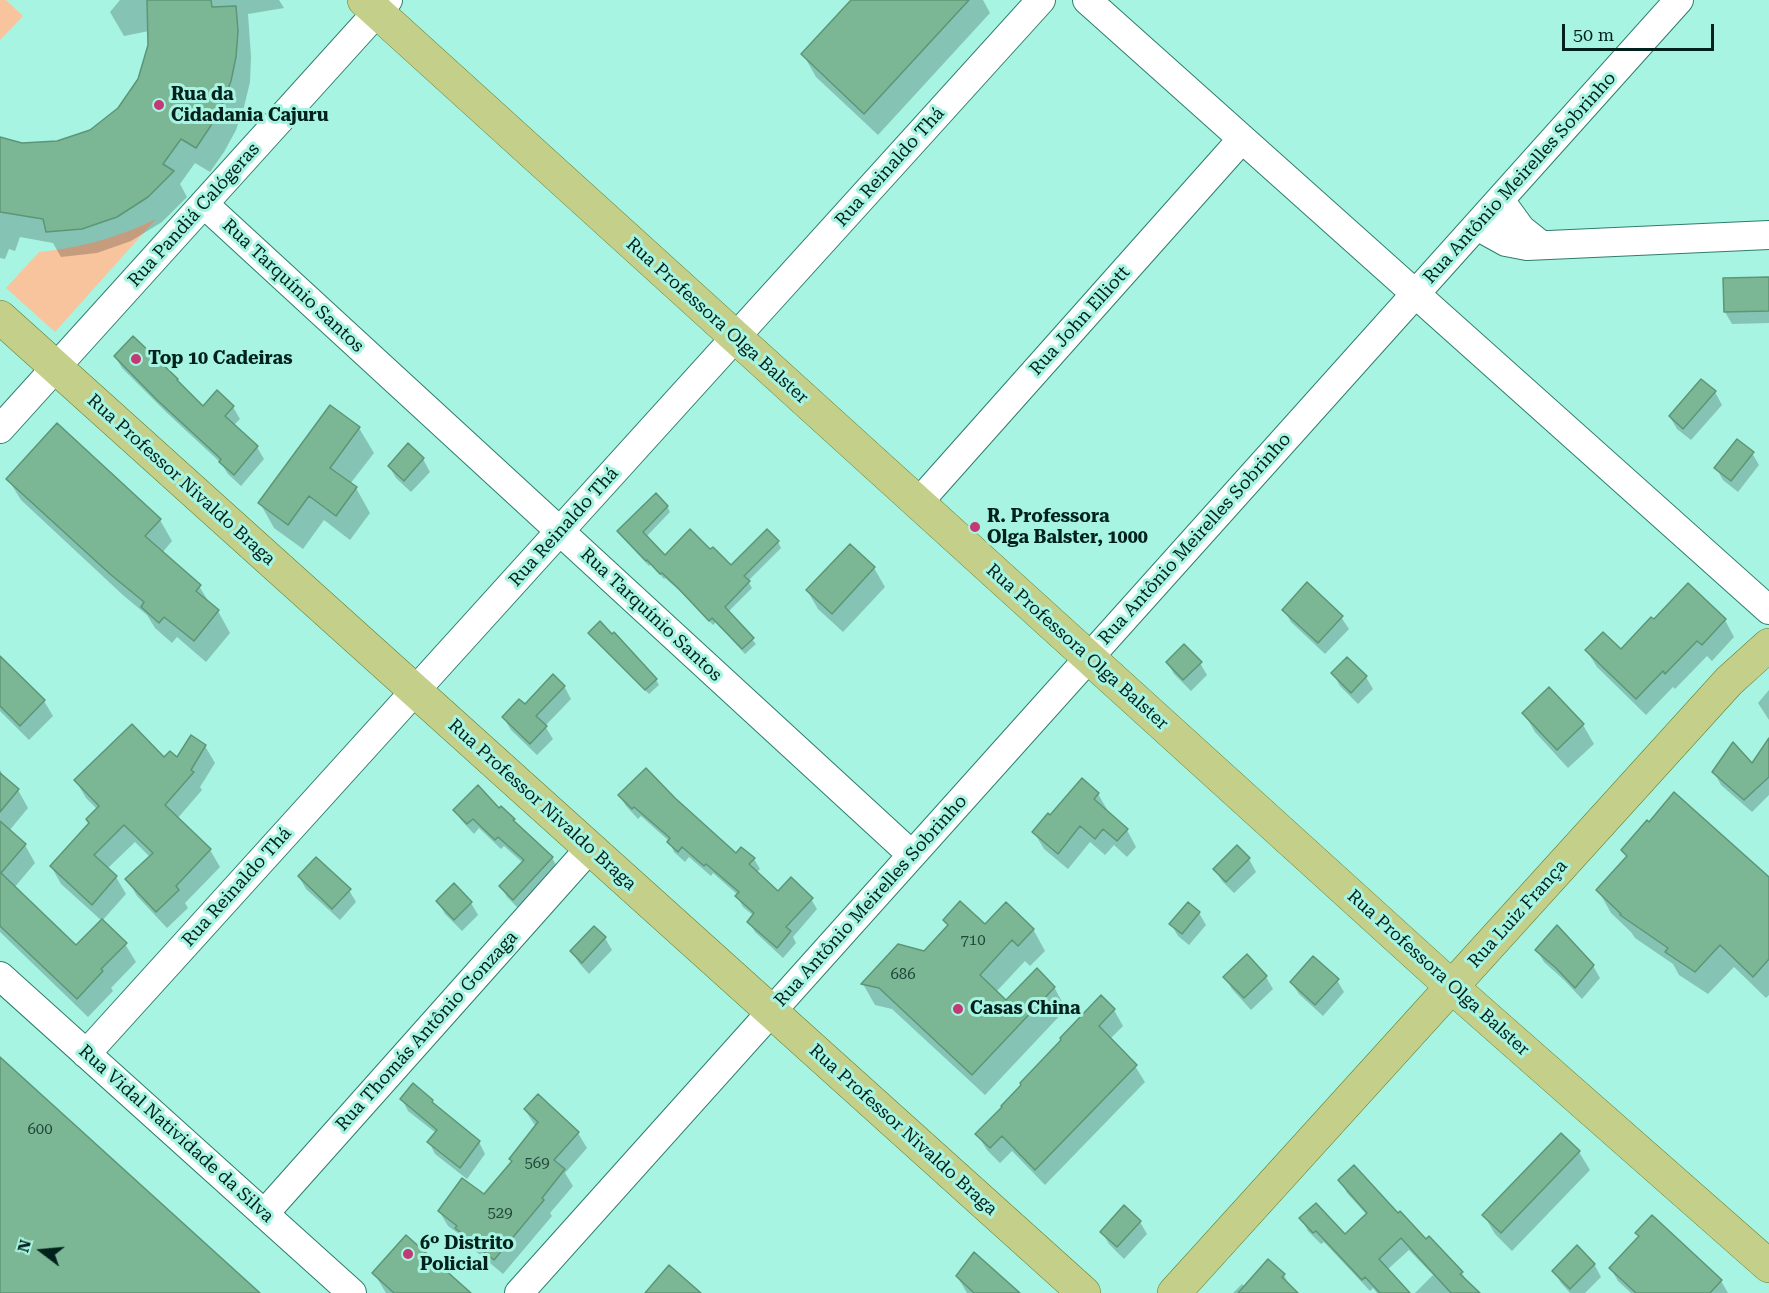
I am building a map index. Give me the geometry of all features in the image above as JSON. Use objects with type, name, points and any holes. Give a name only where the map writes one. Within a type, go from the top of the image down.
[{"type":"main road","name":"Rua Professora Olga Balster","points":[[376,4],[735,337],[1452,987],[1769,1266]]},
{"type":"main road","name":"Rua Professor Nivaldo Braga","points":[[0,317],[1084,1293]]},
{"type":"main road","name":"Rua Luiz França","points":[[1174,1293],[1729,681],[1769,645]]},
{"type":"street","name":"Rua Reinaldo Thá","points":[[86,1054],[1041,0]]},
{"type":"street","points":[[1087,0],[1769,610]]},
{"type":"street","name":"Rua Antônio Meirelles Sobrinho","points":[[519,1293],[1679,0]]},
{"type":"street","name":"Rua Pandiá Calógeras","points":[[0,429],[204,204],[376,4]]},
{"type":"street","name":"Rua John Elliott","points":[[918,503],[1242,139]]},
{"type":"street","points":[[1500,200],[1521,229],[1541,245]]},
{"type":"street","name":"Rua Tarquínio Santos","points":[[204,204],[912,855]]},
{"type":"street","points":[[1477,226],[1506,242],[1527,246],[1769,235]]},
{"type":"street","name":"Rua Thomás Antônio Gonzaga","points":[[264,1214],[590,848]]},
{"type":"street","name":"Rua Vidal Natividade da Silva","points":[[0,976],[352,1293]]},
{"type":"shaded area","points":[[0,0],[6,0],[23,16],[0,40]]},
{"type":"shaded area","points":[[156,219],[55,332],[6,288],[39,252],[99,241]]},
{"type":"building","name":"Rua da Cidadania Cajuru","points":[[147,0],[211,0],[212,7],[236,6],[238,31],[231,81],[222,105],[196,148],[181,139],[163,164],[174,171],[148,197],[117,217],[82,229],[46,232],[43,219],[0,212],[0,137],[22,143],[57,141],[90,130],[118,108],[138,79],[148,45]]},
{"type":"building","points":[[851,0],[969,0],[864,114],[801,54]]},
{"type":"building","points":[[1769,277],[1769,311],[1724,312],[1723,278]]},
{"type":"building","points":[[133,336],[203,406],[217,390],[234,406],[225,416],[258,446],[234,475],[219,462],[221,459],[157,400],[114,356]]},
{"type":"building","points":[[1701,379],[1716,391],[1683,429],[1669,416]]},
{"type":"building","points":[[330,405],[360,427],[330,468],[357,487],[336,516],[309,496],[288,525],[258,503]]},
{"type":"building","points":[[57,423],[161,519],[145,536],[201,585],[196,591],[219,610],[194,641],[164,617],[159,623],[141,607],[144,602],[6,479]]},
{"type":"building","points":[[1737,439],[1754,452],[1731,481],[1714,468]]},
{"type":"building","points":[[408,443],[424,458],[404,481],[388,466]]},
{"type":"building","points":[[656,493],[668,506],[643,532],[665,555],[690,529],[710,549],[713,547],[731,565],[767,529],[779,541],[744,576],[750,581],[725,607],[754,638],[742,649],[712,618],[709,621],[678,588],[646,561],[617,531]]},
{"type":"building","points":[[850,544],[875,567],[832,614],[806,590]]},
{"type":"building","points":[[1307,582],[1343,616],[1318,643],[1282,610]]},
{"type":"building","points":[[1688,583],[1726,619],[1702,645],[1697,641],[1665,674],[1663,671],[1636,699],[1585,650],[1603,632],[1621,649]]},
{"type":"building","points":[[600,621],[612,634],[614,632],[657,679],[645,690],[588,633]]},
{"type":"building","points":[[1184,644],[1202,662],[1183,680],[1166,662]]},
{"type":"building","points":[[0,656],[45,700],[20,726],[0,706]]},
{"type":"building","points":[[1347,657],[1367,676],[1351,693],[1331,673]]},
{"type":"building","points":[[553,674],[565,686],[536,716],[547,726],[530,744],[502,717],[519,699],[525,704]]},
{"type":"building","points":[[1549,687],[1584,724],[1557,750],[1522,713]]},
{"type":"building","points":[[132,724],[164,757],[170,751],[177,757],[191,735],[206,745],[191,770],[194,772],[165,805],[211,849],[176,886],[179,890],[156,912],[125,879],[153,853],[124,825],[94,855],[117,876],[92,905],[50,866],[89,823],[86,819],[99,806],[74,780]]},
{"type":"building","points":[[1769,738],[1769,777],[1744,800],[1712,772],[1733,742],[1752,763]]},
{"type":"building","points":[[646,768],[675,798],[736,853],[741,847],[755,858],[749,864],[778,891],[791,877],[813,898],[786,927],[791,931],[777,948],[747,922],[754,913],[735,896],[739,892],[682,847],[678,852],[667,842],[670,838],[634,807],[632,809],[618,795]]},
{"type":"building","points":[[0,773],[19,789],[0,812]]},
{"type":"building","points":[[1082,778],[1099,793],[1094,799],[1128,829],[1117,841],[1103,829],[1095,839],[1080,826],[1058,854],[1032,832]]},
{"type":"building","points":[[478,785],[499,808],[501,806],[553,857],[513,900],[499,886],[524,860],[498,837],[495,840],[473,819],[467,824],[453,810]]},
{"type":"building","points":[[1674,792],[1769,877],[1769,959],[1753,977],[1720,945],[1695,972],[1665,952],[1668,948],[1620,915],[1596,890],[1627,856],[1621,850]]},
{"type":"building","points":[[0,821],[26,844],[1,873],[76,945],[102,919],[127,943],[101,969],[103,971],[77,999],[0,926]]},
{"type":"building","points":[[1237,845],[1250,858],[1226,882],[1213,869]]},
{"type":"building","points":[[316,857],[351,889],[332,909],[298,876]]},
{"type":"building","points":[[454,883],[472,902],[454,920],[436,901]]},
{"type":"building","name":"Casas China","points":[[960,901],[985,924],[1006,902],[1034,929],[1018,946],[1012,940],[980,975],[1006,1000],[1037,968],[1055,987],[972,1075],[879,988],[861,984],[898,944],[924,951],[948,925],[943,920]]},
{"type":"building","points":[[1188,902],[1200,912],[1182,934],[1169,924]]},
{"type":"building","points":[[1557,925],[1594,965],[1575,988],[1535,950]]},
{"type":"building","points":[[594,926],[606,937],[582,963],[570,951]]},
{"type":"building","points":[[1247,954],[1267,976],[1244,998],[1223,977]]},
{"type":"building","points":[[1313,956],[1339,979],[1315,1005],[1290,982]]},
{"type":"building","points":[[1101,995],[1115,1009],[1099,1026],[1137,1065],[1035,1170],[1002,1136],[990,1148],[975,1134],[1002,1107],[1021,1085],[1020,1083]]},
{"type":"building","points":[[0,1057],[260,1293],[0,1293]]},
{"type":"building","points":[[413,1083],[433,1100],[432,1102],[480,1141],[460,1168],[427,1142],[437,1130],[400,1099]]},
{"type":"building","points":[[538,1094],[579,1132],[554,1160],[565,1169],[542,1198],[544,1200],[494,1260],[438,1211],[462,1178],[484,1194],[512,1161],[509,1159],[538,1122],[524,1109]]},
{"type":"building","points":[[1561,1133],[1580,1151],[1501,1233],[1482,1215]]},
{"type":"building","points":[[1354,1165],[1398,1213],[1400,1211],[1426,1239],[1429,1236],[1463,1272],[1460,1274],[1480,1293],[1451,1293],[1401,1238],[1379,1259],[1410,1293],[1380,1293],[1365,1277],[1362,1280],[1316,1231],[1313,1233],[1299,1218],[1316,1203],[1345,1234],[1367,1213],[1338,1180]]},
{"type":"building","points":[[1124,1205],[1141,1221],[1117,1247],[1100,1232]]},
{"type":"building","points":[[1652,1215],[1722,1280],[1710,1293],[1636,1293],[1609,1268],[1639,1236],[1635,1233]]},
{"type":"building","name":"6º Distrito Policial","points":[[406,1235],[471,1293],[394,1293],[372,1273]]},
{"type":"building","points":[[1577,1245],[1595,1264],[1570,1289],[1552,1271]]},
{"type":"building","points":[[974,1252],[1020,1293],[974,1293],[956,1276]]},
{"type":"building","points":[[1268,1259],[1285,1274],[1282,1277],[1298,1293],[1238,1293]]},
{"type":"building","points":[[669,1265],[701,1293],[645,1293]]},
{"type":"place","name":"Rua da Cidadania Cajuru","points":[[159,105]]},
{"type":"place","name":"Top 10 Cadeiras","points":[[136,359]]},
{"type":"place","name":"R. Professora Olga Balster, 1000","points":[[975,527]]},
{"type":"place","name":"Casas China","points":[[958,1009]]},
{"type":"place","name":"6º Distrito Policial","points":[[408,1254]]}]
